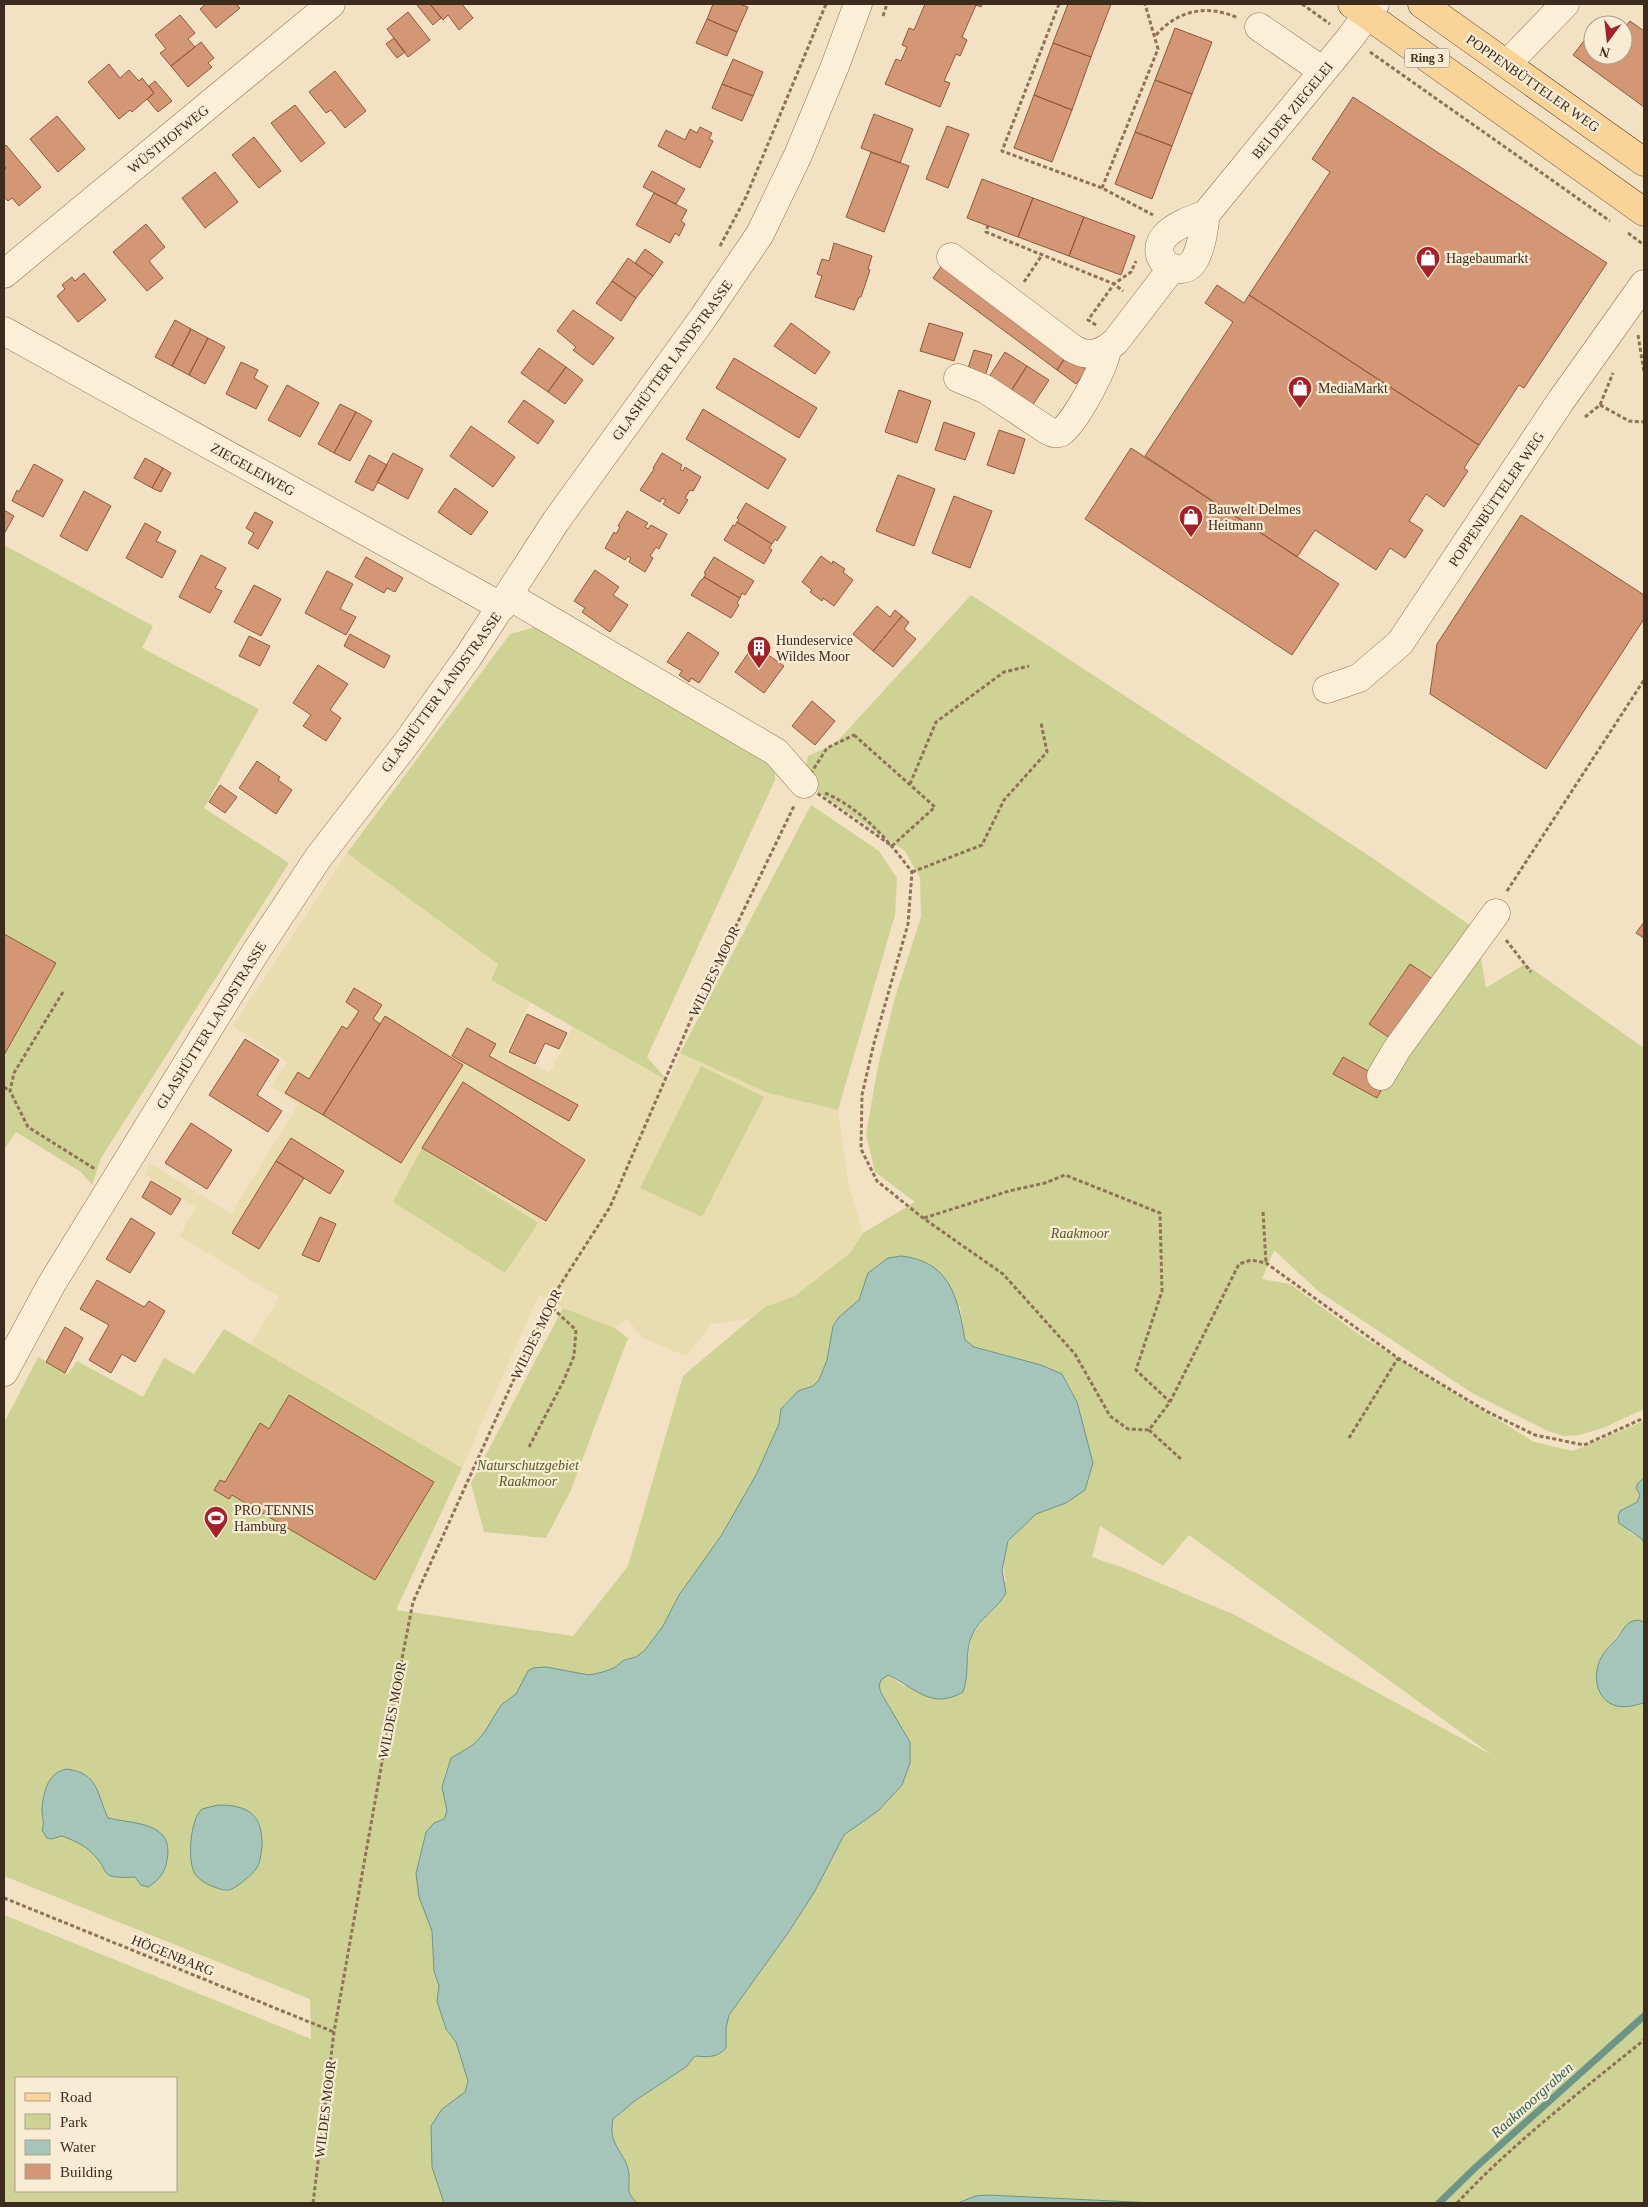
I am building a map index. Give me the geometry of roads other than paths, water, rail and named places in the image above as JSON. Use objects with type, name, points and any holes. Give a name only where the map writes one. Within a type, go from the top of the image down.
[{"type":"main road","name":"POPPENBÜTTELER WEG","points":[[1422,4],[1644,162]]},
{"type":"main road","name":"Ring 3","points":[[1365,8],[1644,212]]},
{"type":"street","name":"WÜSTHOFWEG","points":[[4,274],[331,4]]},
{"type":"street","name":"GLASHÜTTER LANDSTRASSE","points":[[4,1372],[51,1286],[254,953],[318,858],[408,741],[506,601],[556,521],[703,318],[760,234],[798,155],[835,66],[858,4]]},
{"type":"street","points":[[1507,64],[1565,4]]},
{"type":"street","name":"BEI DER ZIEGELEI","points":[[1206,214],[1195,260],[1188,267],[1180,269],[1169,247],[1206,214],[1350,38],[1365,8]]},
{"type":"street","points":[[1258,27],[1323,71]]},
{"type":"street","points":[[958,378],[985,389],[1053,434],[1060,433],[1070,423],[1090,390],[1112,345],[1142,306],[1169,247]]},
{"type":"street","points":[[952,257],[1076,351],[1084,354],[1095,354],[1112,345]]},
{"type":"street","name":"POPPENBÜTTELER WEG","points":[[1327,689],[1359,678],[1400,643],[1560,402],[1644,284]]},
{"type":"street","name":"ZIEGELEIWEG","points":[[4,331],[506,601]]},
{"type":"street","points":[[506,601],[776,752],[800,793]]},
{"type":"street","points":[[1381,1076],[1397,1049],[1496,913]]},
{"type":"water","points":[[901,1256],[918,1259],[931,1265],[941,1274],[955,1296],[965,1340],[974,1347],[1041,1365],[1062,1374],[1077,1402],[1093,1463],[1085,1490],[1066,1503],[1036,1514],[1008,1541],[1002,1570],[1006,1593],[972,1635],[968,1649],[963,1692],[942,1699],[932,1698],[915,1691],[888,1675],[881,1680],[879,1686],[881,1693],[910,1742],[910,1763],[902,1785],[878,1811],[844,1835],[815,1891],[788,1933],[729,2015],[726,2028],[726,2048],[716,2055],[708,2057],[695,2056],[686,2067],[636,2100],[613,2119],[612,2129],[615,2143],[625,2160],[629,2175],[629,2192],[637,2203],[444,2203],[432,2167],[431,2126],[442,2109],[465,2092],[468,2081],[456,2042],[446,2029],[437,2001],[439,1986],[434,1971],[432,1931],[419,1897],[416,1874],[426,1832],[434,1823],[444,1819],[447,1811],[442,1787],[451,1758],[473,1745],[484,1733],[501,1705],[516,1694],[528,1671],[533,1668],[546,1667],[589,1675],[614,1668],[624,1660],[636,1657],[645,1650],[663,1626],[679,1595],[721,1536],[756,1475],[779,1424],[781,1409],[798,1391],[813,1386],[819,1380],[827,1360],[833,1326],[839,1317],[859,1300],[868,1273],[888,1258]]},
{"type":"water","points":[[1644,1478],[1644,1543],[1642,1539],[1619,1523],[1618,1517],[1620,1511],[1637,1502],[1640,1495],[1636,1488],[1638,1483]]},
{"type":"water","points":[[1638,1620],[1644,1622],[1644,1703],[1617,1706],[1604,1699],[1600,1693],[1597,1679],[1598,1665],[1604,1652],[1626,1626]]},
{"type":"water","points":[[67,1769],[77,1771],[91,1780],[99,1793],[108,1818],[150,1827],[158,1831],[165,1838],[168,1847],[165,1869],[161,1876],[148,1887],[141,1885],[135,1877],[114,1877],[109,1875],[98,1859],[81,1844],[62,1836],[51,1839],[47,1838],[42,1830],[45,1790],[55,1774]]},
{"type":"water","points":[[218,1805],[238,1807],[252,1814],[257,1820],[262,1836],[260,1859],[254,1872],[229,1890],[219,1889],[200,1879],[195,1874],[191,1860],[192,1831],[198,1814],[202,1809]]},
{"type":"water","points":[[976,2196],[1155,2203],[957,2203]]},
{"type":"waterway","name":"Raakmoorgraben","points":[[1439,2203],[1476,2167],[1644,2016]]},
{"type":"place","name":"Hagebaumarkt","points":[[1428,279]]},
{"type":"place","name":"MediaMarkt","points":[[1300,409]]},
{"type":"place","name":"Bauwelt Delmes Heitmann","points":[[1191,538]]},
{"type":"place","name":"Hundeservice Wildes Moor","points":[[759,669]]},
{"type":"place","name":"PRO TENNIS Hamburg","points":[[216,1539]]},
{"type":"park label","name":"Raakmoor","points":[[1080,1233]]},
{"type":"park label","name":"Naturschutzgebiet Raakmoor","points":[[528,1474]]}]
